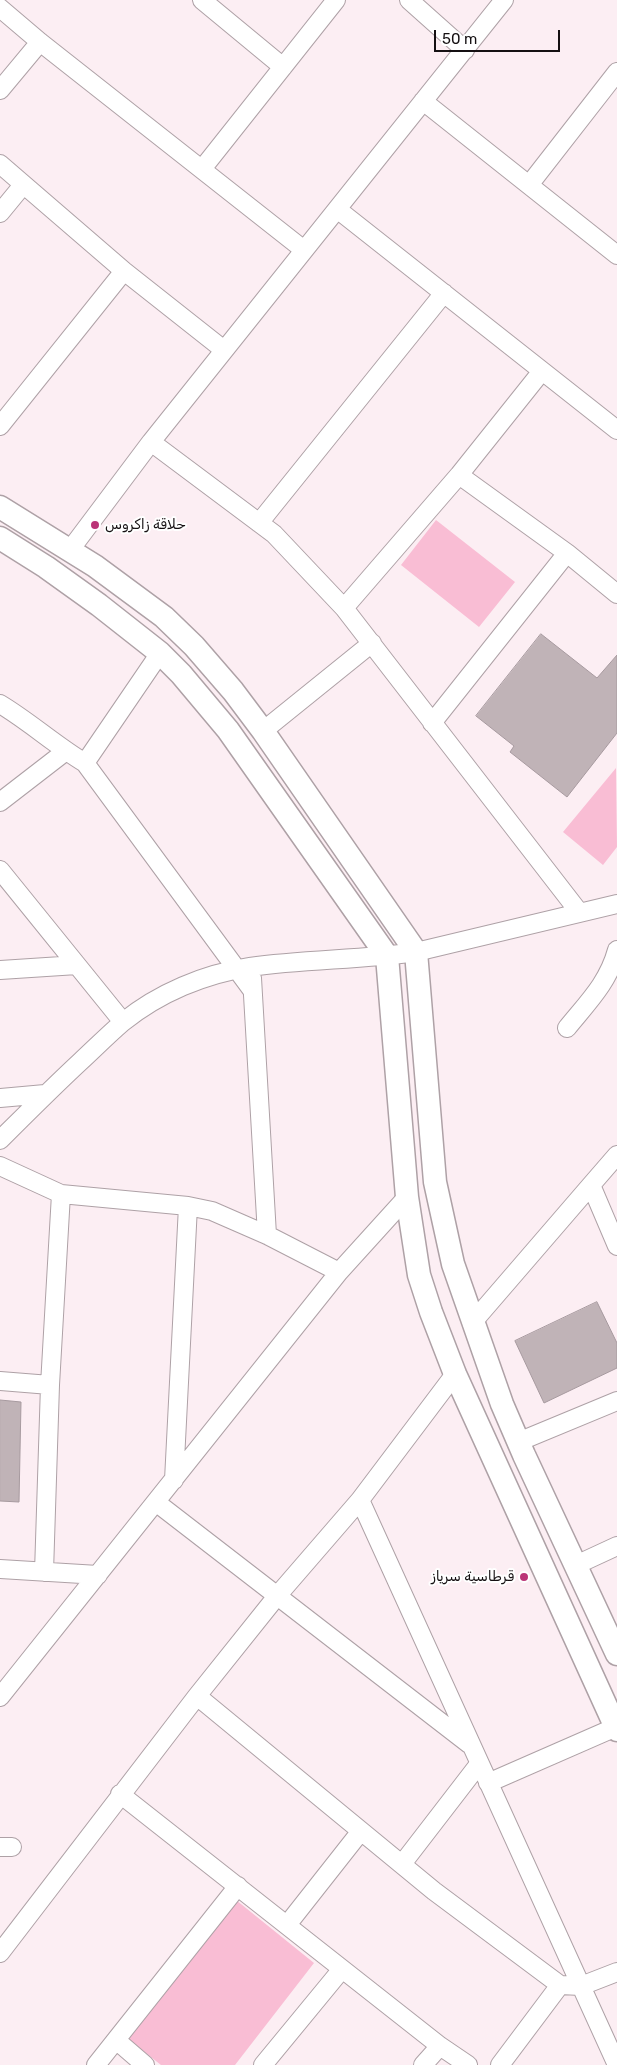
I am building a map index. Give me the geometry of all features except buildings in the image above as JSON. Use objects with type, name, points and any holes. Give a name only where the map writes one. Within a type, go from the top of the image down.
[{"type":"main road","points":[[0,507],[70,550],[147,605],[180,632],[233,691],[263,731],[416,952],[438,1200],[453,1264],[472,1323],[502,1404],[521,1449],[617,1654]]},
{"type":"main road","points":[[0,538],[46,566],[160,653],[206,702],[228,730],[387,956],[407,1197],[420,1275],[431,1312],[454,1374],[616,1728]]},
{"type":"main road","points":[[473,1416],[486,1415],[502,1404]]},
{"type":"main road","points":[[498,1467],[521,1449]]},
{"type":"street","points":[[6,0],[0,8],[40,42],[304,250]]},
{"type":"street","points":[[202,0],[283,67]]},
{"type":"street","points":[[202,170],[336,0]]},
{"type":"street","points":[[409,0],[465,50]]},
{"type":"street","points":[[70,550],[151,442],[504,0]]},
{"type":"street","points":[[0,90],[40,42]]},
{"type":"street","points":[[529,185],[617,72]]},
{"type":"street","points":[[423,101],[617,255]]},
{"type":"street","points":[[0,164],[124,272],[224,350]]},
{"type":"street","points":[[0,213],[23,185]]},
{"type":"street","points":[[337,209],[617,430]]},
{"type":"street","points":[[0,426],[124,272]]},
{"type":"street","points":[[259,523],[444,293]]},
{"type":"street","points":[[344,608],[459,475],[542,371]]},
{"type":"street","points":[[151,442],[259,523],[299,559],[344,608],[579,912]]},
{"type":"street","points":[[459,475],[567,553],[617,594]]},
{"type":"street","points":[[432,722],[567,553]]},
{"type":"street","points":[[263,731],[372,643]]},
{"type":"street","points":[[85,763],[160,653]]},
{"type":"street","points":[[0,704],[21,716],[66,752],[85,763],[244,968],[252,990],[268,1235]]},
{"type":"street","points":[[0,802],[66,752]]},
{"type":"street","points":[[0,870],[123,1022]]},
{"type":"street","points":[[0,1140],[45,1094],[123,1022],[158,999],[190,983],[244,968],[416,952],[579,912],[616,908]]},
{"type":"street","points":[[567,1028],[602,986],[613,964],[617,950]]},
{"type":"street","points":[[0,970],[77,965]]},
{"type":"street","points":[[0,1098],[45,1094]]},
{"type":"street","points":[[472,1323],[617,1155]]},
{"type":"street","points":[[0,1166],[61,1194],[188,1206],[212,1211],[268,1235],[339,1272]]},
{"type":"street","points":[[591,1185],[617,1246]]},
{"type":"street","points":[[44,1572],[50,1385],[61,1194]]},
{"type":"street","points":[[0,1698],[339,1272],[407,1197]]},
{"type":"street","points":[[174,1480],[188,1206]]},
{"type":"street","points":[[0,1953],[120,1794],[276,1596],[360,1500],[454,1374]]},
{"type":"street","points":[[0,1381],[50,1385]]},
{"type":"street","points":[[521,1449],[617,1401]]},
{"type":"street","points":[[360,1500],[617,2065]]},
{"type":"street","points":[[157,1503],[472,1746]]},
{"type":"street","points":[[576,1565],[617,1546]]},
{"type":"street","points":[[0,1569],[98,1576]]},
{"type":"street","points":[[197,1696],[402,1864],[560,1986],[581,1986],[617,1972]]},
{"type":"street","points":[[488,1783],[616,1728]]},
{"type":"street","points":[[402,1864],[479,1764]]},
{"type":"street","points":[[120,1794],[440,2046],[468,2065]]},
{"type":"street","points":[[286,1925],[361,1831]]},
{"type":"street","points":[[96,2065],[238,1886]]},
{"type":"street","points":[[263,2065],[342,1969]]},
{"type":"street","points":[[500,2065],[560,1986]]},
{"type":"street","points":[[116,2040],[145,2065]]},
{"type":"street","points":[[423,2065],[440,2046]]},
{"type":"shaded area","points":[[436,520],[515,582],[479,627],[401,565]]},
{"type":"shaded area","points":[[616,768],[617,847],[603,865],[563,832]]},
{"type":"shaded area","points":[[236,1900],[314,1963],[235,2065],[161,2065],[128,2039]]},
{"type":"place","name":"حلاقة زاکروس","points":[[95,525]]},
{"type":"place","name":"قرطاسية سرياز","points":[[524,1577]]}]
